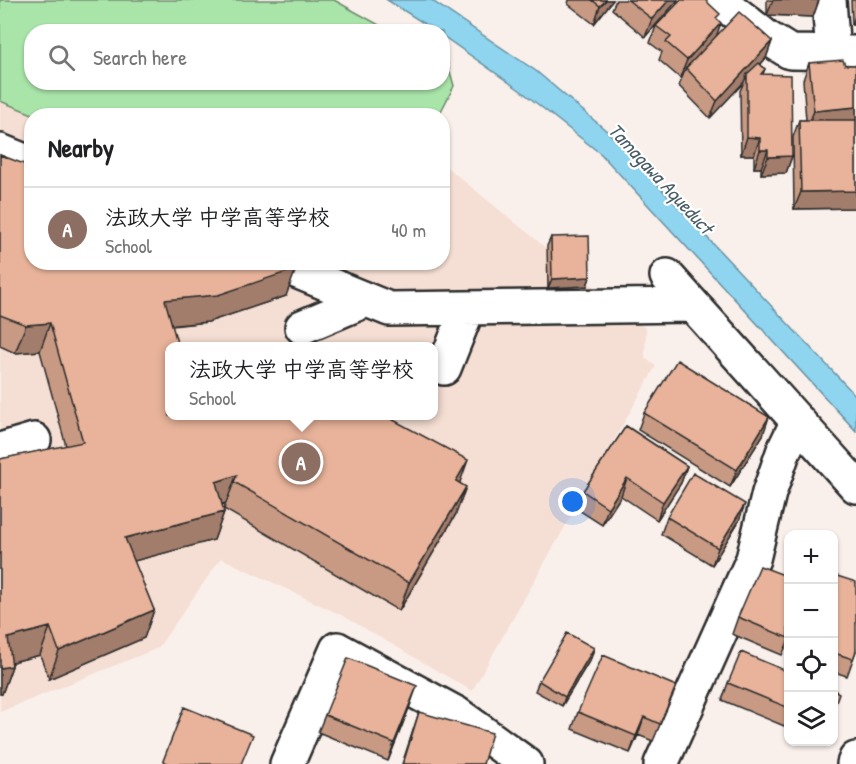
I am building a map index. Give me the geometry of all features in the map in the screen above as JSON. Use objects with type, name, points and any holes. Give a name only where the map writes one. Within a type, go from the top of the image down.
[{"type":"street","points":[[719,0],[766,38],[790,52],[845,53],[829,0]]},
{"type":"street","points":[[0,151],[24,161]]},
{"type":"street","points":[[293,270],[389,309],[693,305]]},
{"type":"street","points":[[667,276],[856,486]]},
{"type":"street","points":[[302,327],[366,300]]},
{"type":"street","points":[[444,368],[468,308]]},
{"type":"street","points":[[661,764],[753,559],[769,493],[784,450],[798,421]]},
{"type":"street","points":[[0,450],[34,440]]},
{"type":"street","points":[[287,764],[337,649],[457,714],[526,764]]},
{"type":"street","points":[[854,764],[856,759]]},
{"type":"shaded area","points":[[0,98],[25,108],[24,270],[450,270],[450,170],[646,329],[645,358],[656,366],[472,691],[345,617],[221,558],[158,648],[0,712]]},
{"type":"green space","points":[[0,0],[334,0],[377,24],[24,24],[24,90],[450,90],[450,71],[454,86],[443,108],[24,108],[24,111],[0,101]]},
{"type":"water","points":[[387,0],[431,0],[536,71],[608,132],[856,396],[856,431],[601,154],[521,91],[450,41],[450,24],[425,24]]},
{"type":"building","points":[[592,0],[606,0],[600,6]]},
{"type":"building","points":[[628,0],[669,0],[652,19]]},
{"type":"building","points":[[681,0],[705,0],[720,14],[716,18],[721,23],[687,60],[666,42],[671,37],[656,26]]},
{"type":"building","points":[[739,12],[772,41],[717,101],[686,68]]},
{"type":"building","points":[[843,60],[845,65],[856,65],[856,107],[814,111],[809,63]]},
{"type":"building","points":[[759,63],[765,69],[761,74],[791,75],[792,156],[768,157],[768,150],[760,150],[760,138],[747,137],[747,74]]},
{"type":"building","points":[[799,120],[856,120],[856,191],[801,192]]},
{"type":"building","points":[[0,155],[24,164],[24,270],[293,270],[218,295],[165,300],[177,342],[165,342],[165,420],[393,420],[468,460],[456,481],[466,487],[409,583],[234,482],[237,475],[216,482],[224,512],[125,538],[154,610],[59,651],[50,627],[8,638],[12,666],[0,668],[0,459],[83,442],[50,323],[26,325],[0,315]]},
{"type":"building","points":[[589,236],[590,277],[552,279],[551,237]]},
{"type":"building","points":[[677,360],[769,417],[737,470],[644,413]]},
{"type":"building","points":[[626,426],[687,466],[663,502],[627,478],[608,508],[583,491]]},
{"type":"building","points":[[693,473],[745,504],[718,548],[667,517]]},
{"type":"building","points":[[760,566],[784,575],[784,636],[738,617]]},
{"type":"building","points":[[838,576],[856,582],[856,651],[853,659],[838,654]]},
{"type":"building","points":[[567,633],[594,648],[565,697],[539,681]]},
{"type":"building","points":[[741,652],[784,670],[784,706],[728,683]]},
{"type":"building","points":[[603,655],[676,686],[660,724],[644,717],[636,736],[578,712]]},
{"type":"building","points":[[348,658],[417,686],[394,743],[325,715]]},
{"type":"building","points":[[184,707],[253,735],[241,764],[169,764],[163,761]]},
{"type":"building","points":[[419,712],[492,733],[483,764],[403,764]]},
{"type":"place","name":"法政大学 中学高等学校","points":[[301,462]]},
{"type":"water label","name":"Tamagawa Aqueduct","points":[[661,178]]}]
